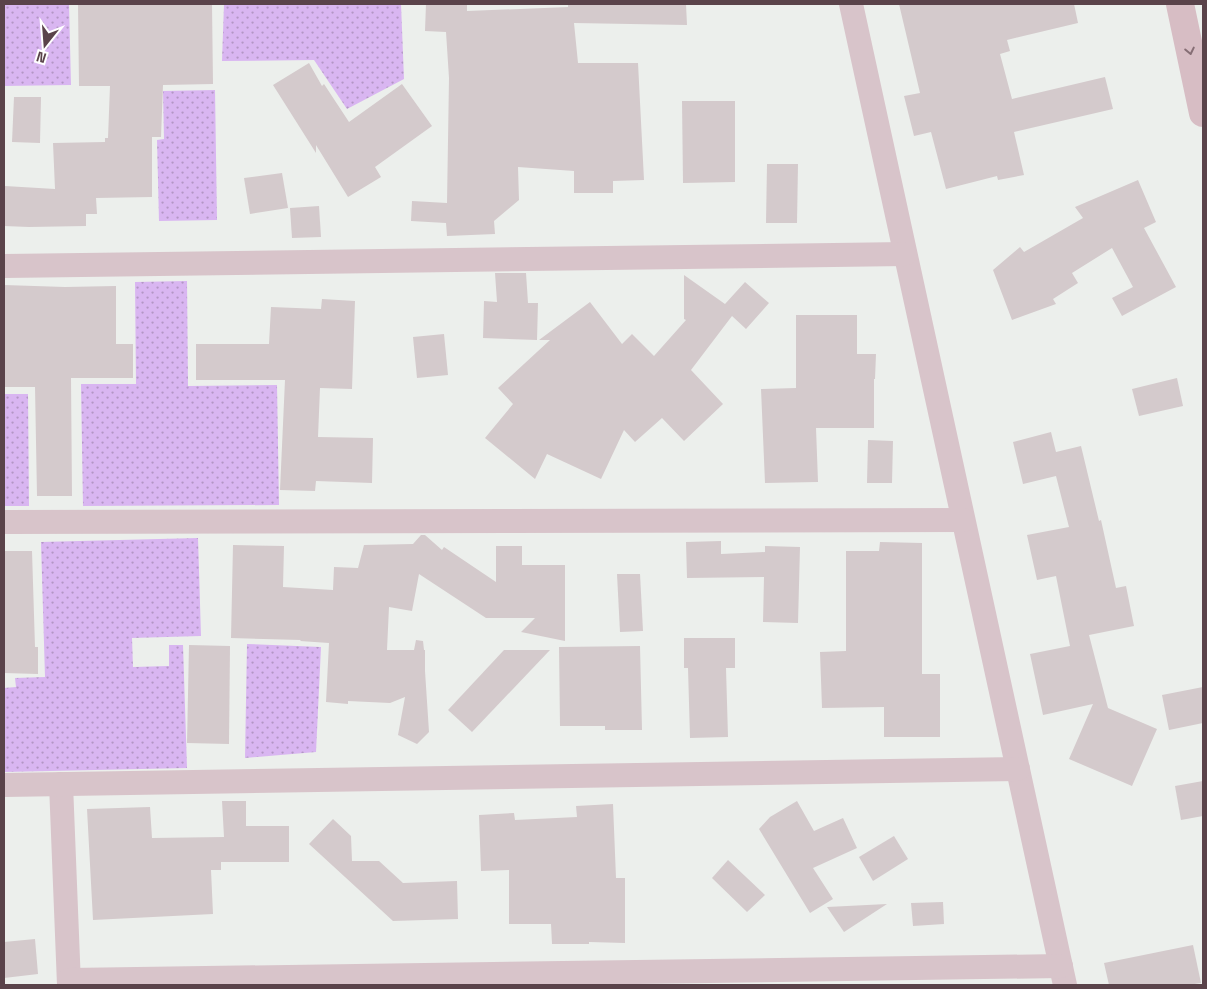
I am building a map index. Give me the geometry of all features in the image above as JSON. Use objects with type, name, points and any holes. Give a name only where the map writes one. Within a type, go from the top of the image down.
[{"type":"main road","points":[[1180,4],[1203,113]]},
{"type":"street","points":[[61,784],[69,983],[1063,975],[851,4]]},
{"type":"street","points":[[4,266],[905,254]]},
{"type":"street","points":[[4,522],[963,520]]},
{"type":"street","points":[[4,785],[1018,769]]},
{"type":"shaded area","points":[[4,4],[69,4],[71,85],[4,86]]},
{"type":"shaded area","points":[[224,4],[401,4],[404,79],[347,109],[314,60],[222,61]]},
{"type":"shaded area","points":[[215,90],[217,220],[159,221],[157,140],[164,139],[163,91]]},
{"type":"shaded area","points":[[187,281],[188,386],[277,385],[279,505],[83,506],[81,384],[136,384],[135,282]]},
{"type":"shaded area","points":[[4,394],[28,394],[29,506],[4,506]]},
{"type":"shaded area","points":[[198,538],[201,636],[132,638],[133,667],[169,666],[169,645],[183,645],[187,768],[4,772],[4,688],[16,687],[15,678],[45,677],[41,542]]},
{"type":"shaded area","points":[[247,644],[321,647],[316,752],[245,758]]},
{"type":"building","points":[[78,4],[212,4],[213,84],[163,85],[161,137],[152,137],[152,197],[96,198],[97,214],[86,214],[86,226],[4,226],[5,186],[55,189],[53,143],[105,142],[105,138],[108,138],[110,86],[79,86]]},
{"type":"building","points":[[426,4],[467,4],[467,11],[568,7],[568,4],[686,4],[687,25],[574,23],[578,63],[638,63],[644,180],[613,181],[613,193],[574,193],[574,171],[518,167],[519,200],[494,221],[495,234],[447,236],[446,223],[411,221],[412,201],[447,203],[449,78],[446,32],[425,31]]},
{"type":"building","points":[[899,4],[1074,4],[1078,23],[1007,40],[1010,51],[1000,54],[1012,99],[1105,77],[1113,109],[1014,132],[1024,175],[998,180],[997,176],[946,189],[931,132],[914,136],[904,96],[920,93]]},
{"type":"building","points":[[309,63],[322,86],[324,84],[349,122],[402,84],[432,126],[375,167],[381,177],[348,197],[316,145],[316,153],[273,85]]},
{"type":"building","points":[[14,97],[41,97],[40,143],[12,142]]},
{"type":"building","points":[[682,101],[735,101],[735,182],[683,183]]},
{"type":"building","points":[[767,164],[798,164],[797,223],[766,223]]},
{"type":"building","points":[[282,173],[288,208],[250,214],[244,178]]},
{"type":"building","points":[[1138,180],[1156,222],[1144,228],[1176,287],[1122,316],[1112,298],[1133,287],[1112,248],[1072,273],[1078,283],[1053,299],[1056,304],[1012,320],[993,270],[1020,247],[1024,252],[1083,218],[1075,207]]},
{"type":"building","points":[[319,206],[321,237],[292,238],[290,208]]},
{"type":"building","points":[[495,273],[526,273],[528,303],[538,303],[537,340],[483,338],[484,301],[497,302]]},
{"type":"building","points":[[684,275],[725,304],[745,282],[769,303],[746,329],[732,316],[691,370],[723,404],[684,441],[662,418],[635,442],[624,430],[601,479],[547,454],[535,479],[485,438],[513,404],[498,388],[550,340],[539,340],[590,302],[622,344],[632,334],[654,356],[686,320],[684,319]]},
{"type":"building","points":[[4,285],[116,286],[116,344],[133,344],[133,378],[71,378],[72,496],[37,496],[35,387],[4,387]]},
{"type":"building","points":[[322,299],[355,301],[352,389],[320,388],[318,437],[373,438],[372,483],[316,481],[315,491],[280,490],[285,380],[196,380],[196,344],[269,344],[271,307],[321,309]]},
{"type":"building","points":[[796,315],[857,315],[857,354],[876,354],[874,428],[816,428],[818,482],[765,483],[761,389],[796,388]]},
{"type":"building","points":[[444,334],[448,375],[417,378],[413,337]]},
{"type":"building","points":[[1177,378],[1183,406],[1139,416],[1132,389]]},
{"type":"building","points":[[1051,432],[1056,452],[1081,446],[1099,521],[1101,520],[1116,588],[1126,586],[1134,626],[1089,635],[1108,708],[1157,729],[1132,786],[1069,759],[1093,704],[1043,715],[1030,654],[1070,646],[1056,576],[1037,580],[1027,535],[1069,527],[1056,476],[1023,484],[1013,442]]},
{"type":"building","points":[[868,440],[893,441],[892,483],[867,483]]},
{"type":"building","points":[[421,535],[425,535],[442,550],[444,547],[496,582],[496,546],[522,546],[522,565],[565,565],[565,641],[521,632],[535,618],[486,618],[419,574],[412,611],[389,607],[387,650],[414,650],[416,640],[423,641],[429,732],[417,744],[398,735],[405,697],[390,703],[348,701],[348,704],[326,702],[329,643],[301,640],[231,638],[233,545],[284,546],[283,587],[333,590],[334,567],[358,568],[364,545],[413,544]]},
{"type":"building","points":[[721,541],[721,554],[765,552],[765,546],[800,547],[798,623],[763,622],[764,577],[687,578],[686,542]]},
{"type":"building","points":[[880,542],[922,543],[922,674],[940,674],[940,737],[884,737],[884,707],[822,708],[820,652],[846,651],[846,551],[879,551]]},
{"type":"building","points":[[4,551],[32,551],[35,647],[38,647],[38,674],[4,673]]},
{"type":"building","points":[[617,574],[640,574],[643,631],[620,632]]},
{"type":"building","points":[[684,638],[735,638],[735,668],[726,668],[728,737],[690,738],[688,668],[684,668]]},
{"type":"building","points":[[189,645],[230,646],[229,744],[187,743]]},
{"type":"building","points":[[640,646],[642,730],[605,730],[605,726],[560,726],[559,647]]},
{"type":"building","points":[[504,650],[550,650],[472,732],[448,710]]},
{"type":"building","points":[[1203,687],[1203,723],[1169,730],[1162,695]]},
{"type":"building","points":[[1203,781],[1203,816],[1181,820],[1175,786]]},
{"type":"building","points":[[222,801],[246,801],[246,826],[289,826],[289,862],[221,862],[221,870],[211,870],[213,914],[93,920],[87,809],[150,807],[152,838],[224,837]]},
{"type":"building","points":[[797,801],[814,831],[843,818],[857,848],[813,868],[833,899],[810,913],[759,829],[770,817]]},
{"type":"building","points":[[613,804],[616,878],[625,878],[625,943],[552,944],[551,924],[509,924],[509,870],[481,871],[479,815],[514,813],[515,820],[577,817],[576,806]]},
{"type":"building","points":[[333,819],[351,836],[352,861],[379,861],[403,883],[457,881],[458,919],[393,921],[309,844]]},
{"type":"building","points":[[894,836],[908,859],[873,881],[859,857]]},
{"type":"building","points":[[728,860],[765,895],[747,912],[712,878]]},
{"type":"building","points":[[943,902],[944,924],[913,926],[911,903]]},
{"type":"building","points":[[887,904],[844,932],[827,907]]},
{"type":"building","points":[[35,939],[38,974],[4,978],[4,942]]},
{"type":"building","points":[[1193,945],[1201,983],[1188,985],[1109,985],[1104,963]]}]
